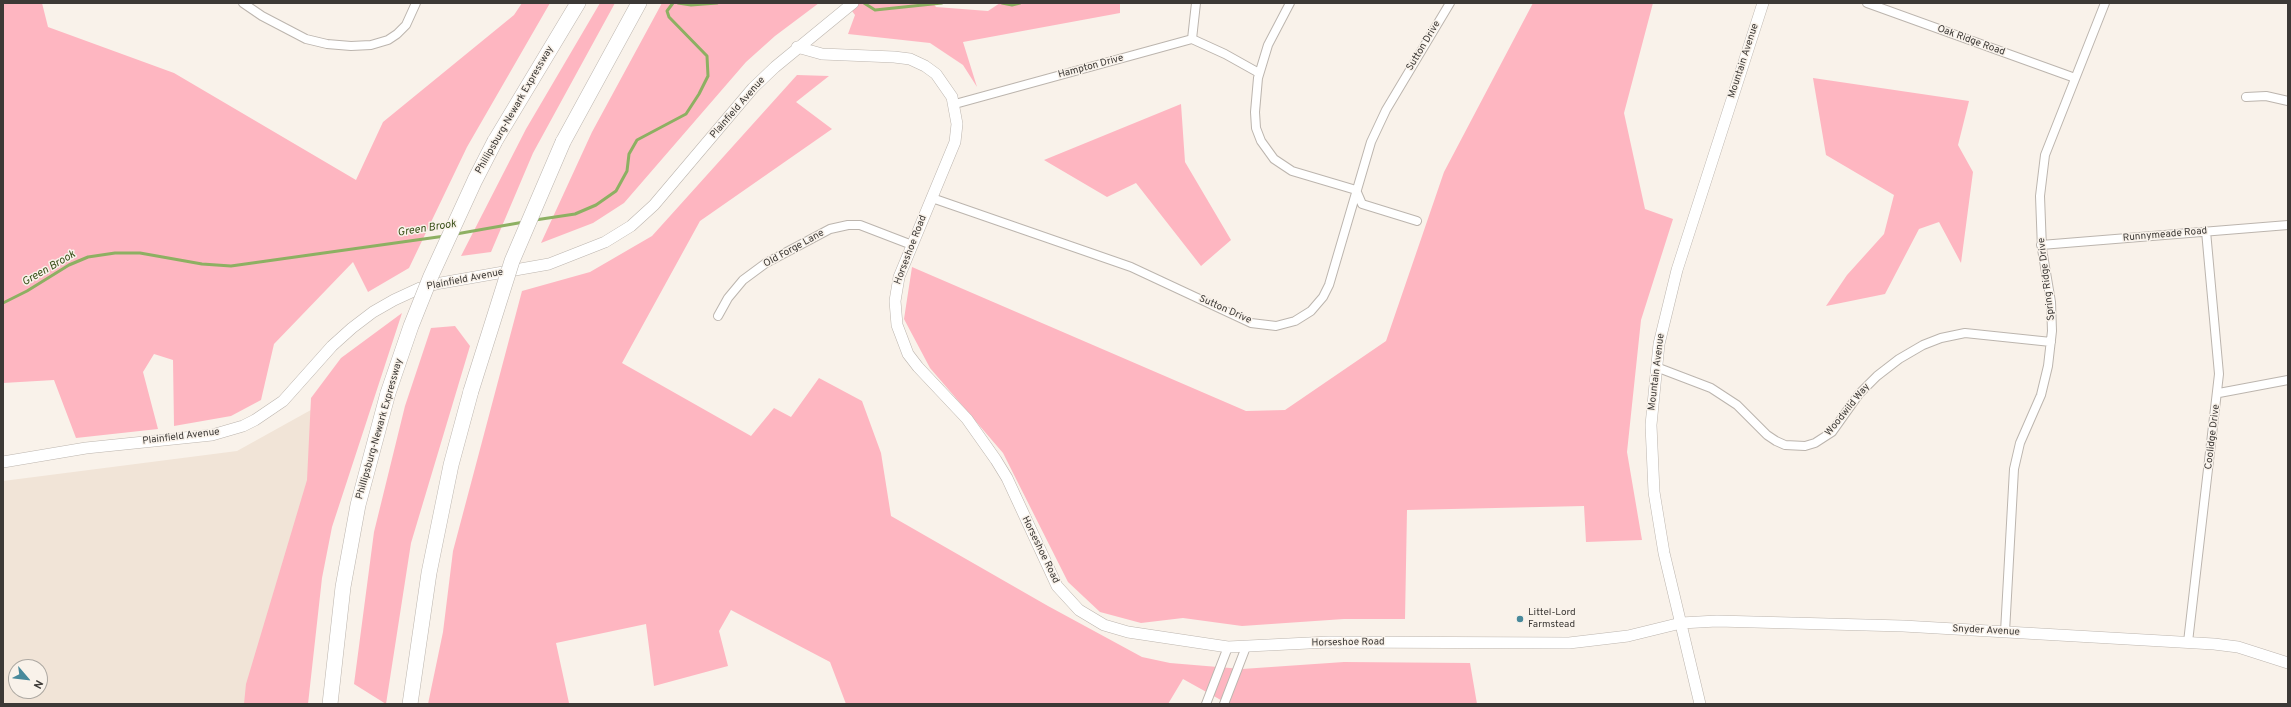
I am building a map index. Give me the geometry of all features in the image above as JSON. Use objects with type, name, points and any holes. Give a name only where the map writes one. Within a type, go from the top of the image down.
[{"type":"highway","name":"Phillipsburg-Newark Expressway","points":[[330,704],[343,587],[356,520],[388,393],[411,326],[431,276],[475,180],[495,141],[578,3]]},
{"type":"highway","points":[[410,704],[429,573],[450,472],[471,391],[512,261],[563,142],[639,3]]},
{"type":"street","points":[[243,3],[262,16],[306,39],[327,44],[351,46],[371,45],[388,40],[406,26],[416,3]]},
{"type":"street","name":"Plainfield Avenue","points":[[3,462],[86,448],[212,435],[231,430],[255,420],[278,404],[352,328],[373,312],[394,300],[420,288],[441,283],[549,264],[605,242],[631,226],[654,205],[753,88],[797,47],[853,3]]},
{"type":"street","points":[[1196,3],[1192,40],[1225,54],[1259,73]]},
{"type":"street","points":[[1290,3],[1268,45],[1259,73],[1256,95],[1256,128],[1270,153],[1292,171],[1356,190],[1362,204],[1416,221]]},
{"type":"street","name":"Sutton Drive","points":[[932,198],[1131,267],[1251,323],[1276,326],[1300,319],[1311,311],[1323,297],[1329,285],[1371,142],[1386,110],[1450,3]]},
{"type":"street","name":"Mountain Avenue","points":[[1700,704],[1664,553],[1654,492],[1651,425],[1656,368],[1659,344],[1677,270],[1763,3]]},
{"type":"street","name":"Oak Ridge Road","points":[[1867,3],[2075,78]]},
{"type":"street","name":"Spring Ridge Drive","points":[[2005,632],[2014,469],[2020,443],[2041,395],[2051,342],[2051,302],[2042,245],[2040,196],[2045,155],[2105,3]]},
{"type":"street","name":"Hampton Drive","points":[[955,104],[1192,40]]},
{"type":"street","name":"Horseshoe Road","points":[[797,47],[822,54],[894,56],[910,59],[925,66],[936,74],[945,84],[955,104],[958,124],[955,142],[912,245],[896,288],[895,313],[900,337],[918,367],[967,419],[996,460],[1007,478],[1057,586],[1068,600],[1091,618],[1116,629],[1228,647],[1329,642],[1569,643],[1628,636],[1681,623]]},
{"type":"street","points":[[2246,97],[2266,96],[2288,101]]},
{"type":"street","name":"Old Forge Lane","points":[[718,316],[728,298],[743,280],[766,263],[830,229],[860,225],[912,245]]},
{"type":"street","name":"Runnymeade Road","points":[[2042,245],[2288,225]]},
{"type":"street","name":"Coolidge Drive","points":[[2188,642],[2220,374],[2206,231]]},
{"type":"street","name":"Woodwild Way","points":[[1656,368],[1711,388],[1737,405],[1767,435],[1776,441],[1785,445],[1805,446],[1815,443],[1832,432],[1859,394],[1876,376],[1899,359],[1923,345],[1965,333],[2051,342]]},
{"type":"street","points":[[2218,393],[2288,380]]},
{"type":"street","name":"Snyder Avenue","points":[[1681,623],[1717,621],[1903,626],[2188,642],[2238,648],[2288,663]]},
{"type":"street","points":[[1224,704],[1246,646]]},
{"type":"street","points":[[1206,704],[1228,647]]},
{"type":"shaded area","points":[[3,3],[42,3],[48,27],[174,73],[356,180],[383,122],[514,15],[522,3],[550,3],[467,147],[409,268],[368,292],[353,262],[274,344],[261,400],[231,416],[174,426],[173,360],[154,354],[143,372],[158,429],[76,438],[54,380],[3,383]]},
{"type":"shaded area","points":[[600,3],[615,3],[533,153],[491,252],[461,256],[526,129]]},
{"type":"shaded area","points":[[662,3],[819,3],[775,36],[746,62],[624,203],[593,223],[541,243],[592,132]]},
{"type":"shaded area","points":[[846,3],[933,3],[936,7],[988,11],[1000,3],[1120,3],[1120,13],[963,42],[977,87],[963,65],[930,43],[848,34],[855,15]]},
{"type":"shaded area","points":[[1533,3],[1653,3],[1624,113],[1645,209],[1673,219],[1641,320],[1627,452],[1642,540],[1586,542],[1584,506],[1407,510],[1405,619],[1344,619],[1242,626],[1183,618],[1141,623],[1100,612],[1068,582],[1003,453],[930,368],[904,319],[912,267],[1246,411],[1285,410],[1386,341],[1444,172]]},
{"type":"shaded area","points":[[797,75],[829,76],[796,102],[832,129],[700,221],[622,363],[751,436],[774,408],[791,417],[819,378],[862,401],[881,453],[891,516],[1048,606],[1142,657],[1170,663],[1242,669],[1344,662],[1470,663],[1477,704],[1228,704],[1183,679],[1168,704],[846,704],[830,662],[731,610],[719,631],[728,666],[654,686],[646,624],[556,643],[569,703],[428,704],[443,632],[453,551],[522,291],[590,272],[652,236]]},
{"type":"shaded area","points":[[1813,78],[1969,101],[1958,145],[1973,172],[1961,263],[1939,222],[1919,229],[1885,294],[1826,306],[1847,275],[1884,234],[1894,195],[1826,155]]},
{"type":"shaded area","points":[[1181,104],[1185,162],[1231,240],[1201,266],[1136,183],[1107,197],[1044,160]]},
{"type":"shaded area","points":[[402,313],[332,527],[322,578],[308,704],[244,704],[246,684],[307,480],[311,398],[341,358]]},
{"type":"shaded area","points":[[455,326],[470,346],[411,543],[386,704],[354,684],[374,532],[405,406],[431,328]]},
{"type":"shaded area","points":[[327,401],[256,704],[3,704],[3,481],[237,451]]},
{"type":"waterway","name":"Green Brook","points":[[535,220],[575,214],[596,205],[616,191],[627,171],[629,154],[637,140],[686,114],[699,94],[708,76],[707,56],[669,17],[667,11],[673,3]]},
{"type":"waterway","name":"Green Brook","points":[[678,3],[691,5],[717,3]]},
{"type":"waterway","name":"Green Brook","points":[[864,3],[875,10],[942,3]]},
{"type":"waterway","name":"Green Brook","points":[[1002,3],[1012,5],[1020,3]]},
{"type":"waterway","name":"Green Brook","points":[[456,234],[524,222]]},
{"type":"waterway","name":"Green Brook","points":[[3,303],[27,291],[69,265],[88,257],[115,253],[140,253],[202,264],[231,266],[445,236]]},
{"type":"place","name":"Littel-Lord Farmstead","points":[[1520,619]]}]
